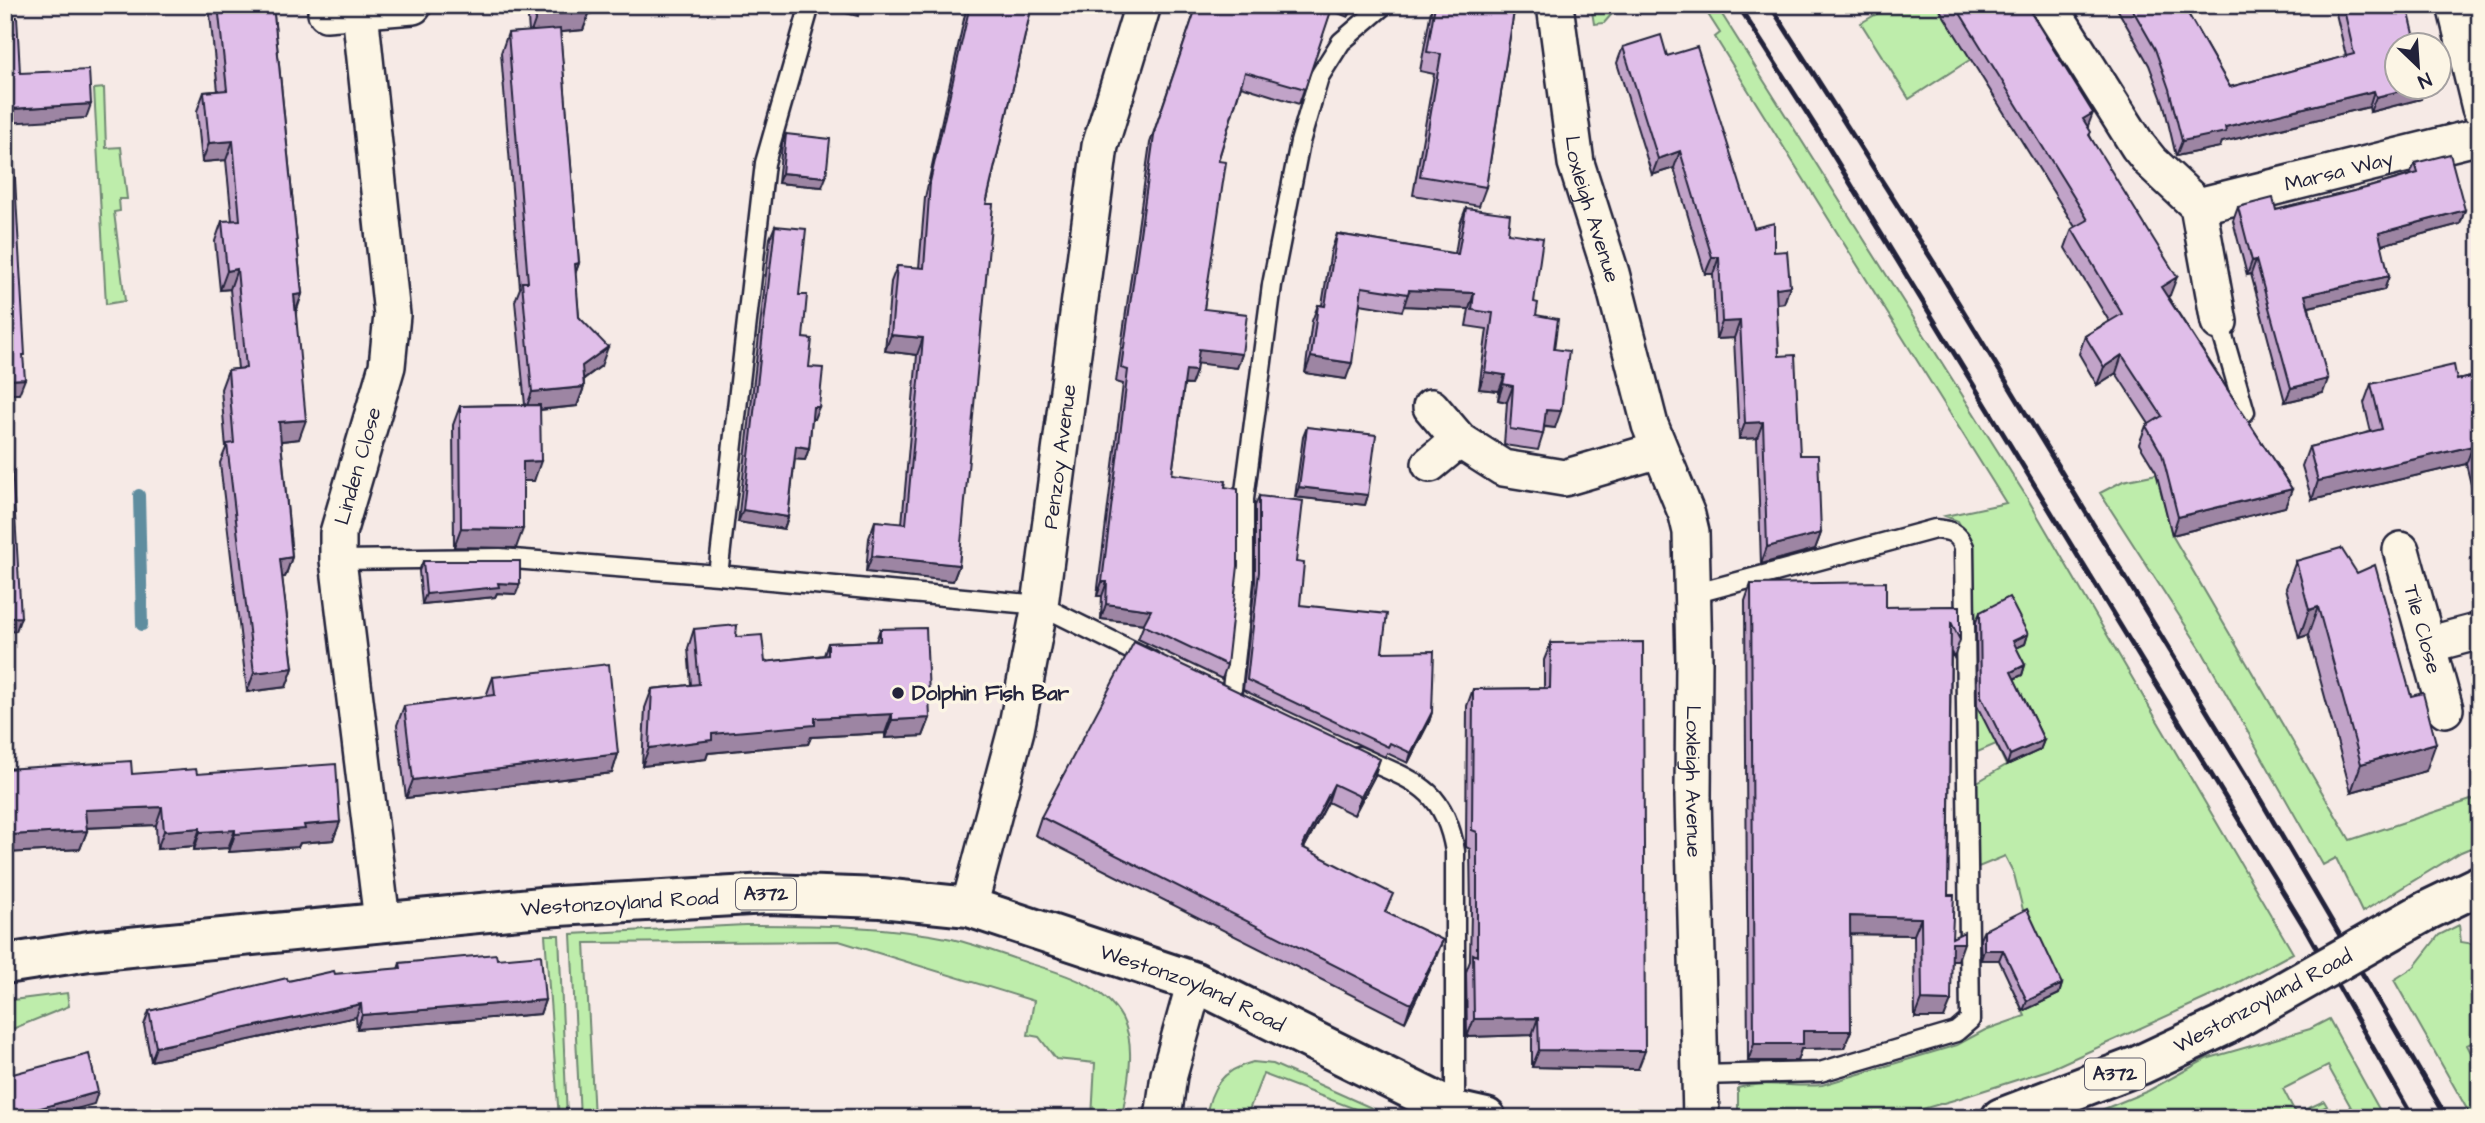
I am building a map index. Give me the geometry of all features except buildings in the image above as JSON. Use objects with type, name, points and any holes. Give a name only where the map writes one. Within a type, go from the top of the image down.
[{"type":"main road","name":"Westonzoyland Road","points":[[2001,1118],[2140,1065],[2227,1024],[2426,911],[2480,885]]},
{"type":"main road","name":"Westonzoyland Road","points":[[5,964],[89,951],[541,907],[768,894],[881,898],[969,907],[1195,982],[1471,1114]]},
{"type":"street","name":"Penzoy Avenue","points":[[969,907],[1016,730],[1040,605],[1100,146],[1143,5]]},
{"type":"street","name":"Loxleigh Avenue","points":[[1555,5],[1576,163],[1611,273],[1635,374],[1659,450],[1687,515],[1692,594],[1693,811],[1701,1118]]},
{"type":"street","points":[[2049,5],[2138,146],[2150,161],[2198,206],[2219,322]]},
{"type":"street","points":[[2455,5],[2480,108]]},
{"type":"street","name":"Linden Close","points":[[382,921],[338,560],[338,533],[344,505],[387,366],[392,324],[389,266],[362,54],[343,12],[413,6]]},
{"type":"street","name":"Marsa Way","points":[[2198,206],[2480,136]]},
{"type":"street","points":[[1431,407],[1458,440],[1503,468],[1564,478],[1659,450]]},
{"type":"street","points":[[1430,464],[1458,440]]},
{"type":"street","name":"Tile Close","points":[[2401,550],[2445,709]]},
{"type":"street","points":[[2427,645],[2480,631]]},
{"type":"street","points":[[1163,1118],[1169,1075],[1195,982]]},
{"type":"lane","points":[[718,575],[765,163],[810,5]]},
{"type":"lane","points":[[1231,698],[1244,581],[1244,499],[1272,285],[1300,142],[1319,77],[1340,42],[1384,5]]},
{"type":"lane","points":[[2219,322],[2245,412]]},
{"type":"lane","points":[[1692,594],[1935,529],[1951,531],[1960,538],[1964,547],[1970,1020],[1956,1032],[1820,1072],[1700,1075]]},
{"type":"lane","points":[[338,560],[500,558],[1040,605],[1165,667]]},
{"type":"lane","points":[[1210,688],[1251,708]]},
{"type":"lane","points":[[1338,747],[1421,787],[1442,806],[1450,822],[1455,851],[1471,1114]]},
{"type":"green space","points":[[1591,5],[1607,5],[1611,15],[1604,23],[1594,24]]},
{"type":"green space","points":[[1702,5],[1716,5],[2026,496],[2293,953],[2222,991],[2048,1070],[1891,1118],[1738,1118],[1738,1088],[1758,1085],[1822,1085],[1957,1045],[1985,1030],[2025,1016],[2008,979],[2025,918],[2014,874],[2005,856],[1976,868],[1974,784],[2006,765],[1996,744],[1973,754],[1976,711],[1971,701],[1973,548],[1958,521],[1945,516],[2006,503],[1715,37],[1720,33]]},
{"type":"green space","points":[[1892,5],[1938,5],[1971,59],[1909,99],[1861,23]]},
{"type":"green space","points":[[104,88],[106,148],[121,147],[127,199],[119,199],[120,211],[114,212],[125,301],[106,304],[94,89]]},
{"type":"green space","points":[[2157,474],[2172,535],[2350,840],[2480,797],[2480,844],[2461,852],[2362,912],[2336,858],[2323,865],[2202,651],[2100,493],[2123,481]]},
{"type":"green space","points":[[745,925],[849,927],[926,934],[971,944],[1081,982],[1114,1007],[1127,1029],[1130,1054],[1122,1118],[1092,1118],[1095,1063],[1056,1059],[1039,1037],[1028,1035],[1034,1001],[839,941],[585,943],[594,1118],[580,1118],[571,934]]},
{"type":"green space","points":[[2459,925],[2461,942],[2480,945],[2480,1039],[2467,1045],[2480,1070],[2480,1118],[2472,1118],[2394,980],[2414,967],[2439,935]]},
{"type":"green space","points":[[545,935],[559,935],[567,1118],[559,1118]]},
{"type":"green space","points":[[67,993],[69,1006],[5,1032],[5,1001]]},
{"type":"green space","points":[[2329,1019],[2384,1118],[2357,1118],[2328,1066],[2283,1089],[2296,1114],[2324,1101],[2327,1106],[2305,1118],[2082,1118],[2148,1091],[2206,1059],[2310,1029]]},
{"type":"green space","points":[[1253,1062],[1273,1064],[1394,1118],[1379,1118],[1263,1074],[1246,1118],[1206,1118],[1214,1089],[1219,1082],[1233,1070]]},
{"type":"waterway","points":[[139,495],[142,625]]},
{"type":"railway","points":[[1738,5],[1819,132],[2305,928],[2413,1118]]},
{"type":"railway","points":[[1770,5],[1936,266],[2253,787],[2447,1118]]},
{"type":"place","name":"Dolphin Fish Bar","points":[[898,693]]}]
